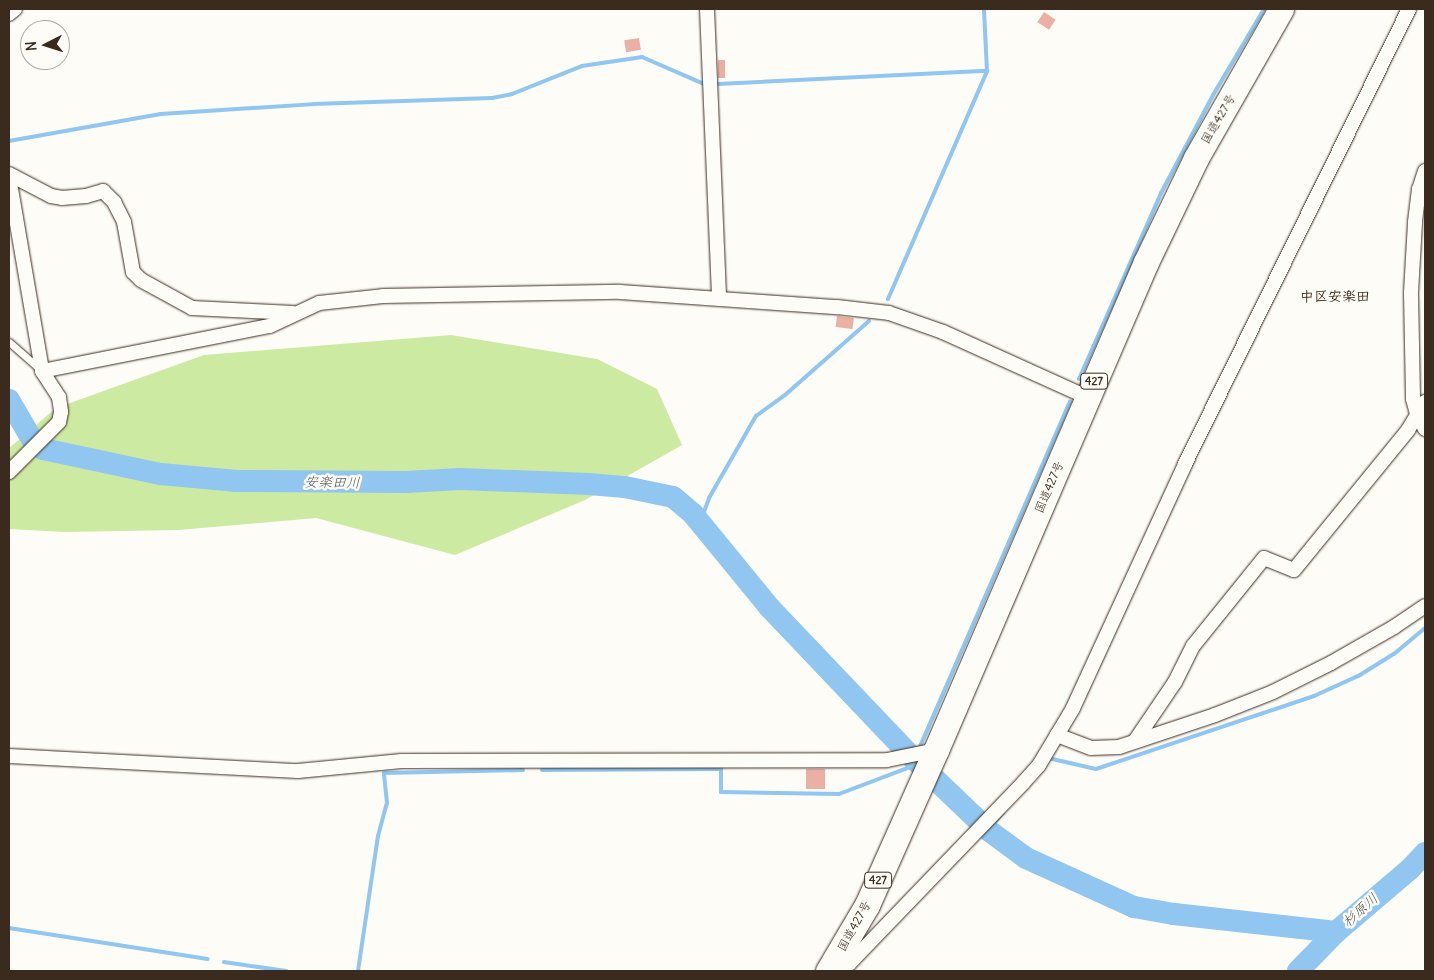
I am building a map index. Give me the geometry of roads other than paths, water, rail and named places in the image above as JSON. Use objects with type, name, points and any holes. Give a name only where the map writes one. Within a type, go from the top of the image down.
[{"type":"highway","name":"国道427号","points":[[829,970],[867,904],[922,762],[1146,262],[1196,158],[1281,9]]},
{"type":"street","points":[[9,14],[16,9]]},
{"type":"street","points":[[707,9],[719,299]]},
{"type":"street","points":[[829,970],[849,964],[1039,765],[1073,708],[1186,464],[1409,9]]},
{"type":"street","points":[[1425,171],[1419,189],[1414,223],[1411,293],[1413,399],[1417,414],[1425,429]]},
{"type":"street","points":[[9,175],[51,196],[62,198],[86,196],[102,191],[114,202],[124,222],[133,272],[141,280],[192,308],[295,313]]},
{"type":"street","points":[[9,175],[42,371],[59,397],[61,412],[59,422],[9,472]]},
{"type":"street","points":[[42,371],[270,326],[319,303],[383,296],[620,292],[837,307],[889,313],[943,332],[1087,397]]},
{"type":"street","points":[[1135,741],[1175,682],[1193,646],[1264,558],[1294,570],[1408,430],[1425,402]]},
{"type":"street","points":[[1057,735],[1097,748],[1119,747],[1214,715],[1273,692],[1331,663],[1425,606]]},
{"type":"street","points":[[9,756],[298,771],[402,761],[887,760],[922,762]]},
{"type":"lane","points":[[9,342],[42,371]]},
{"type":"waterway","points":[[888,299],[987,71],[984,9]]},
{"type":"waterway","points":[[1079,379],[1161,193],[1213,95],[1264,9]]},
{"type":"waterway","points":[[9,141],[161,114],[314,104],[492,98],[512,94],[582,66],[642,57],[704,84]]},
{"type":"waterway","points":[[718,84],[987,71]]},
{"type":"waterway","points":[[700,523],[709,498],[756,416],[785,395],[869,321]]},
{"type":"waterway","name":"安楽田川","points":[[9,400],[33,441],[43,449],[161,474],[237,481],[406,482],[460,479],[589,484],[625,487],[673,497],[693,514],[769,607],[914,759],[988,830],[1026,858],[1134,907],[1174,914],[1336,932]]},
{"type":"waterway","points":[[918,751],[1070,402]]},
{"type":"waterway","points":[[1048,758],[1096,769],[1314,696],[1360,675],[1394,654],[1425,628]]},
{"type":"waterway","points":[[542,770],[721,769],[721,792],[839,794],[918,764]]},
{"type":"waterway","points":[[358,971],[378,836],[387,803],[384,773],[523,770]]},
{"type":"waterway","points":[[988,830],[1003,813]]},
{"type":"waterway","name":"杉原川","points":[[1298,971],[1336,932],[1410,869],[1425,853]]},
{"type":"waterway","points":[[9,928],[208,959]]},
{"type":"waterway","points":[[224,962],[286,971]]},
{"type":"district","name":"中区安楽田","points":[[1335,296]]}]
